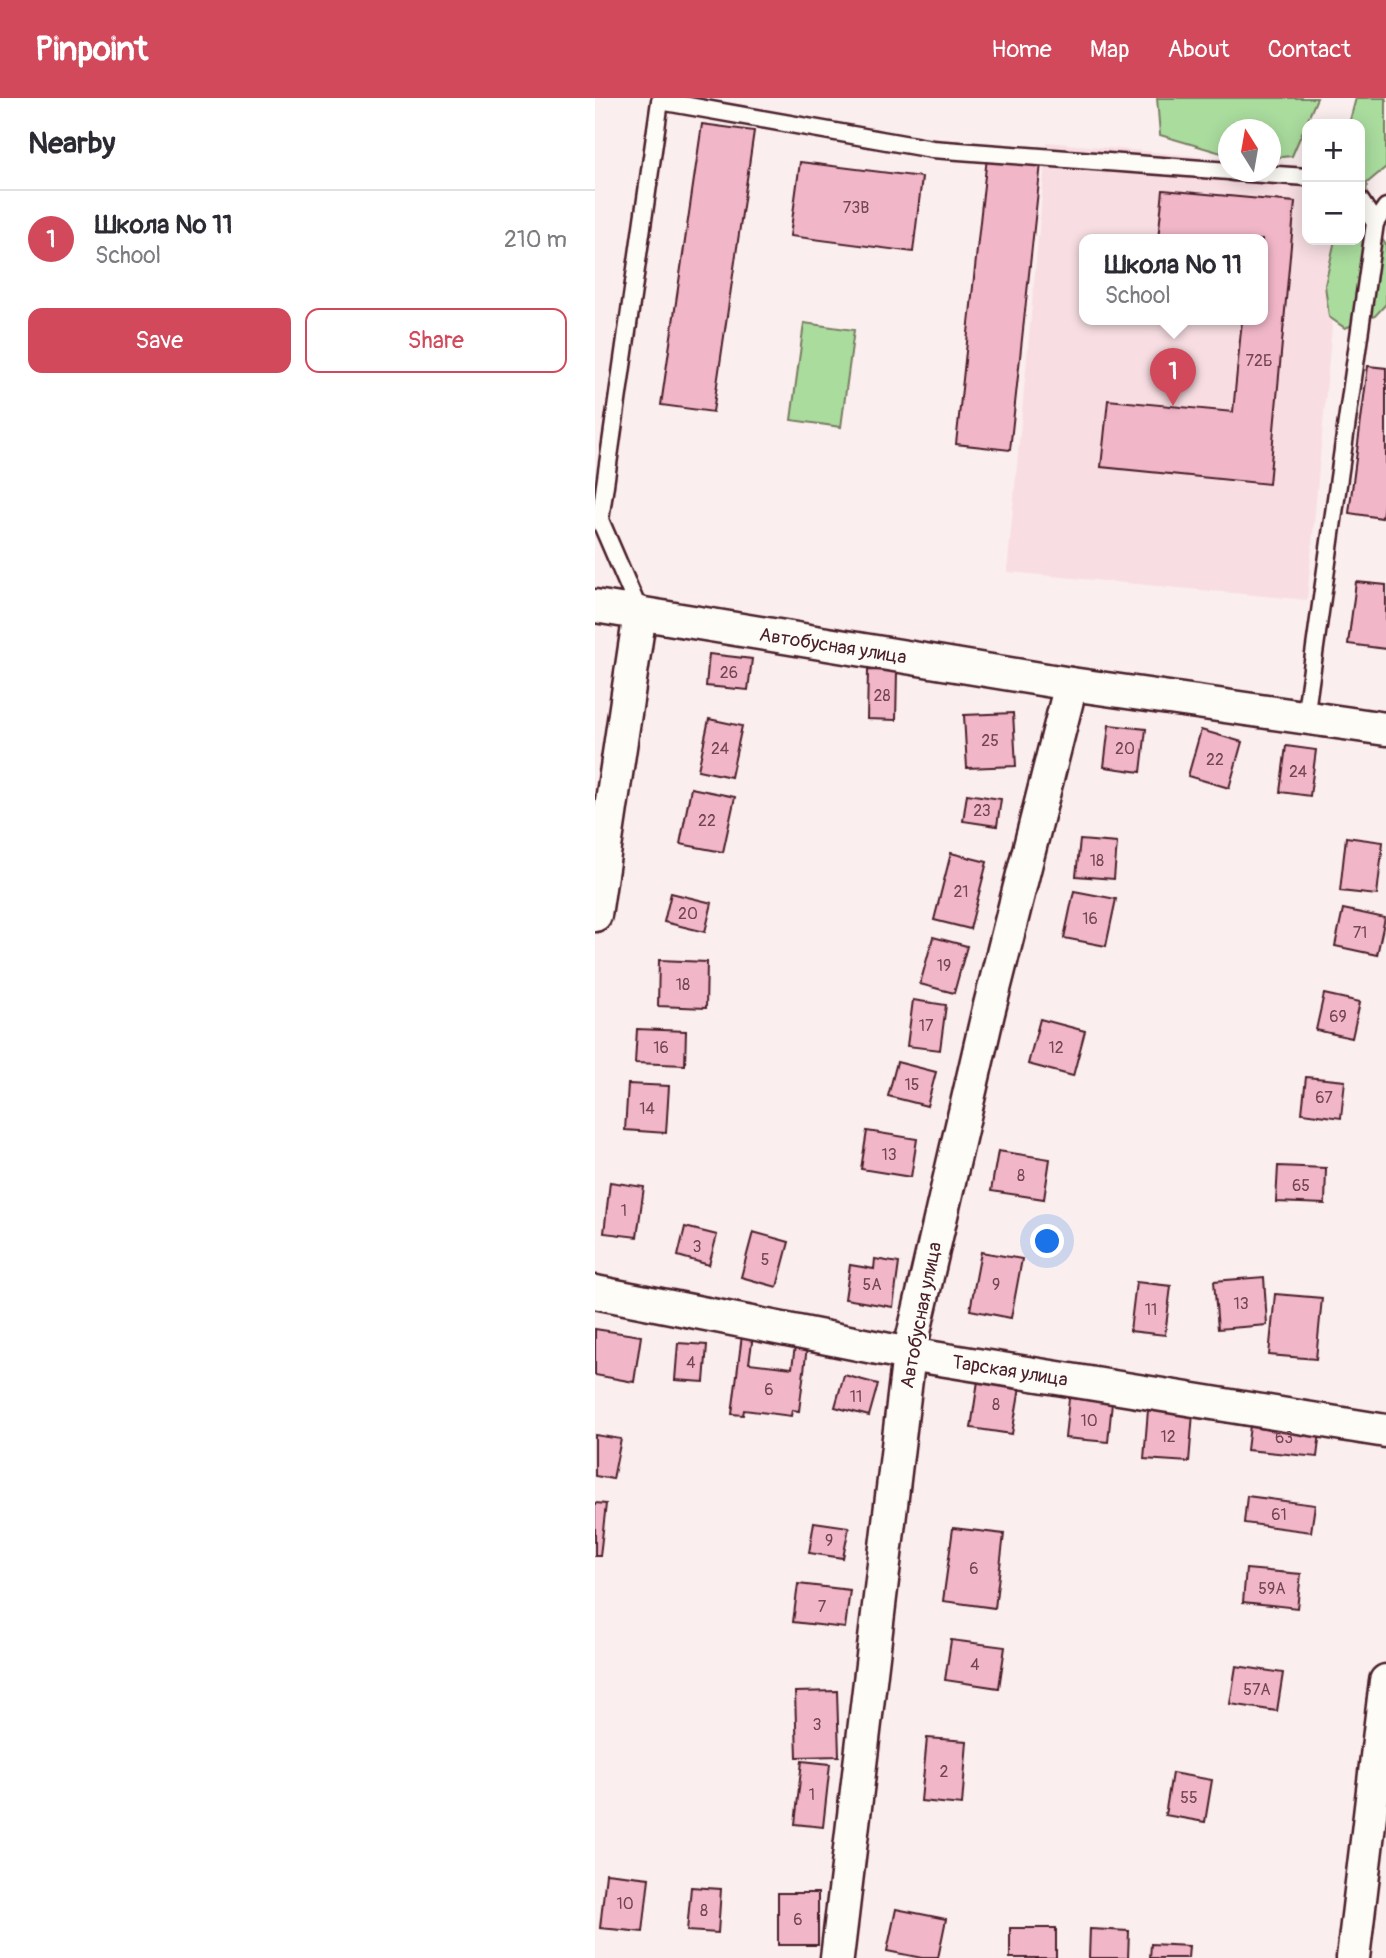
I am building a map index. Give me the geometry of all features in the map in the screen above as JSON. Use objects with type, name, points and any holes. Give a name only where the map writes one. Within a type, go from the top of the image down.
[{"type":"street","name":"Автобусная улица","points":[[595,606],[1071,684],[1386,729]]},
{"type":"street","points":[[595,915],[640,613]]},
{"type":"street","name":"Автобусная улица","points":[[837,1958],[909,1354],[988,1013],[1071,684]]},
{"type":"street","name":"Тарская улица","points":[[595,1293],[909,1354],[1386,1431]]},
{"type":"street","points":[[1353,1958],[1386,1681]]},
{"type":"lane","points":[[640,613],[600,520],[660,101],[932,149],[1218,170]]},
{"type":"lane","points":[[1281,175],[1302,177]]},
{"type":"lane","points":[[1305,718],[1375,223],[1386,207]]},
{"type":"lane","points":[[1365,208],[1375,223]]},
{"type":"shaded area","points":[[1047,142],[1218,158],[1218,182],[1281,182],[1281,163],[1302,165],[1302,245],[1340,245],[1307,600],[1007,572]]},
{"type":"green space","points":[[1157,98],[1317,98],[1308,119],[1302,119],[1302,133],[1292,156],[1281,157],[1281,119],[1218,119],[1218,152],[1160,135]]},
{"type":"green space","points":[[1356,98],[1386,98],[1386,167],[1367,183],[1365,213],[1365,119],[1350,119]]},
{"type":"green space","points":[[1365,213],[1386,245],[1386,304],[1375,316],[1345,328],[1329,317],[1325,285],[1334,245],[1365,245]]},
{"type":"green space","points":[[804,323],[854,330],[841,427],[791,420]]},
{"type":"building","points":[[702,124],[754,131],[713,412],[661,405]]},
{"type":"building","points":[[987,157],[1041,163],[1010,450],[956,444]]},
{"type":"building","points":[[800,162],[922,177],[913,252],[790,236]]},
{"type":"building","points":[[1163,190],[1295,202],[1269,484],[1101,467],[1108,400],[1233,412],[1242,325],[1268,325],[1268,234],[1159,234]]},
{"type":"building","points":[[1368,366],[1386,368],[1386,490],[1382,518],[1349,513]]},
{"type":"building","points":[[1356,582],[1386,585],[1386,649],[1348,644]]},
{"type":"building","points":[[709,654],[752,659],[748,690],[706,686]]},
{"type":"building","points":[[868,670],[897,671],[896,720],[867,719]]},
{"type":"building","points":[[1013,713],[1016,766],[967,768],[964,715]]},
{"type":"building","points":[[709,719],[742,726],[731,777],[698,770]]},
{"type":"building","points":[[1109,725],[1146,729],[1141,772],[1104,767]]},
{"type":"building","points":[[1201,730],[1242,742],[1229,788],[1188,776]]},
{"type":"building","points":[[1286,746],[1316,750],[1310,796],[1280,792]]},
{"type":"building","points":[[691,788],[735,797],[723,852],[680,844]]},
{"type":"building","points":[[967,794],[1001,799],[997,826],[963,821]]},
{"type":"building","points":[[1346,837],[1383,842],[1377,895],[1340,891]]},
{"type":"building","points":[[1080,840],[1117,843],[1114,879],[1076,876]]},
{"type":"building","points":[[951,853],[987,862],[970,929],[934,920]]},
{"type":"building","points":[[1074,891],[1116,899],[1106,946],[1064,938]]},
{"type":"building","points":[[671,893],[712,903],[705,932],[664,922]]},
{"type":"building","points":[[1343,909],[1385,918],[1377,955],[1335,946]]},
{"type":"building","points":[[933,937],[967,946],[954,993],[920,984]]},
{"type":"building","points":[[659,960],[707,962],[706,1008],[658,1006]]},
{"type":"building","points":[[1324,994],[1360,1002],[1352,1038],[1316,1030]]},
{"type":"building","points":[[913,1000],[946,1005],[940,1050],[907,1046]]},
{"type":"building","points":[[1040,1019],[1085,1031],[1073,1076],[1028,1064]]},
{"type":"building","points":[[637,1029],[686,1031],[685,1065],[635,1063]]},
{"type":"building","points":[[897,1062],[936,1072],[927,1106],[888,1096]]},
{"type":"building","points":[[1306,1077],[1345,1081],[1341,1118],[1302,1113]]},
{"type":"building","points":[[628,1084],[669,1086],[666,1133],[625,1130]]},
{"type":"building","points":[[867,1131],[917,1139],[911,1177],[861,1169]]},
{"type":"building","points":[[998,1151],[1050,1159],[1044,1199],[991,1191]]},
{"type":"building","points":[[1278,1166],[1326,1168],[1325,1204],[1276,1202]]},
{"type":"building","points":[[610,1182],[644,1187],[637,1237],[604,1233]]},
{"type":"building","points":[[685,1227],[717,1235],[709,1265],[678,1256]]},
{"type":"building","points":[[753,1232],[789,1242],[777,1287],[741,1277]]},
{"type":"building","points":[[981,1252],[1022,1259],[1011,1318],[970,1310]]},
{"type":"building","points":[[875,1259],[899,1263],[893,1307],[845,1299],[850,1265],[874,1269]]},
{"type":"building","points":[[1264,1277],[1267,1325],[1218,1329],[1214,1281]]},
{"type":"building","points":[[1136,1282],[1171,1286],[1165,1335],[1130,1331]]},
{"type":"building","points":[[1275,1294],[1322,1298],[1316,1359],[1269,1355]]},
{"type":"building","points":[[595,1329],[641,1336],[634,1382],[595,1375]]},
{"type":"building","points":[[742,1335],[753,1336],[749,1363],[792,1368],[795,1346],[807,1347],[799,1411],[792,1410],[791,1416],[744,1410],[743,1415],[732,1414]]},
{"type":"building","points":[[678,1343],[707,1345],[704,1382],[675,1380]]},
{"type":"building","points":[[979,1374],[1021,1381],[1012,1434],[971,1428]]},
{"type":"building","points":[[844,1375],[878,1384],[869,1416],[835,1407]]},
{"type":"building","points":[[1069,1398],[1112,1403],[1108,1442],[1065,1438]]},
{"type":"building","points":[[1148,1410],[1193,1413],[1189,1462],[1144,1459]]},
{"type":"building","points":[[1251,1417],[1321,1424],[1317,1457],[1247,1450]]},
{"type":"building","points":[[595,1435],[621,1439],[613,1479],[595,1476]]},
{"type":"building","points":[[1247,1496],[1315,1505],[1311,1532],[1244,1523]]},
{"type":"building","points":[[595,1503],[606,1504],[600,1556],[595,1556]]},
{"type":"building","points":[[814,1522],[849,1527],[843,1558],[809,1553]]},
{"type":"building","points":[[953,1528],[1004,1534],[995,1608],[943,1601]]},
{"type":"building","points":[[1246,1569],[1301,1574],[1297,1608],[1243,1602]]},
{"type":"building","points":[[798,1584],[850,1590],[845,1628],[793,1622]]},
{"type":"building","points":[[951,1640],[1005,1647],[999,1688],[945,1680]]},
{"type":"building","points":[[1236,1666],[1283,1673],[1277,1711],[1230,1704]]},
{"type":"building","points":[[837,1691],[839,1756],[797,1757],[795,1692]]},
{"type":"building","points":[[927,1738],[967,1741],[962,1805],[921,1801]]},
{"type":"building","points":[[802,1761],[830,1764],[823,1827],[795,1824]]},
{"type":"building","points":[[1172,1773],[1212,1780],[1205,1822],[1165,1815]]},
{"type":"building","points":[[606,1873],[649,1878],[643,1932],[600,1928]]},
{"type":"building","points":[[691,1887],[721,1889],[718,1933],[687,1931]]},
{"type":"building","points":[[778,1893],[818,1893],[818,1945],[778,1945]]},
{"type":"building","points":[[896,1909],[946,1919],[938,1958],[922,1958],[887,1951]]},
{"type":"building","points":[[1010,1928],[1056,1928],[1056,1958],[1010,1958]]},
{"type":"building","points":[[1090,1929],[1129,1931],[1128,1958],[1089,1958]]},
{"type":"building","points":[[1151,1944],[1189,1946],[1188,1958],[1150,1958]]},
{"type":"place","name":"Школа № 11","points":[[1173,406]]}]
